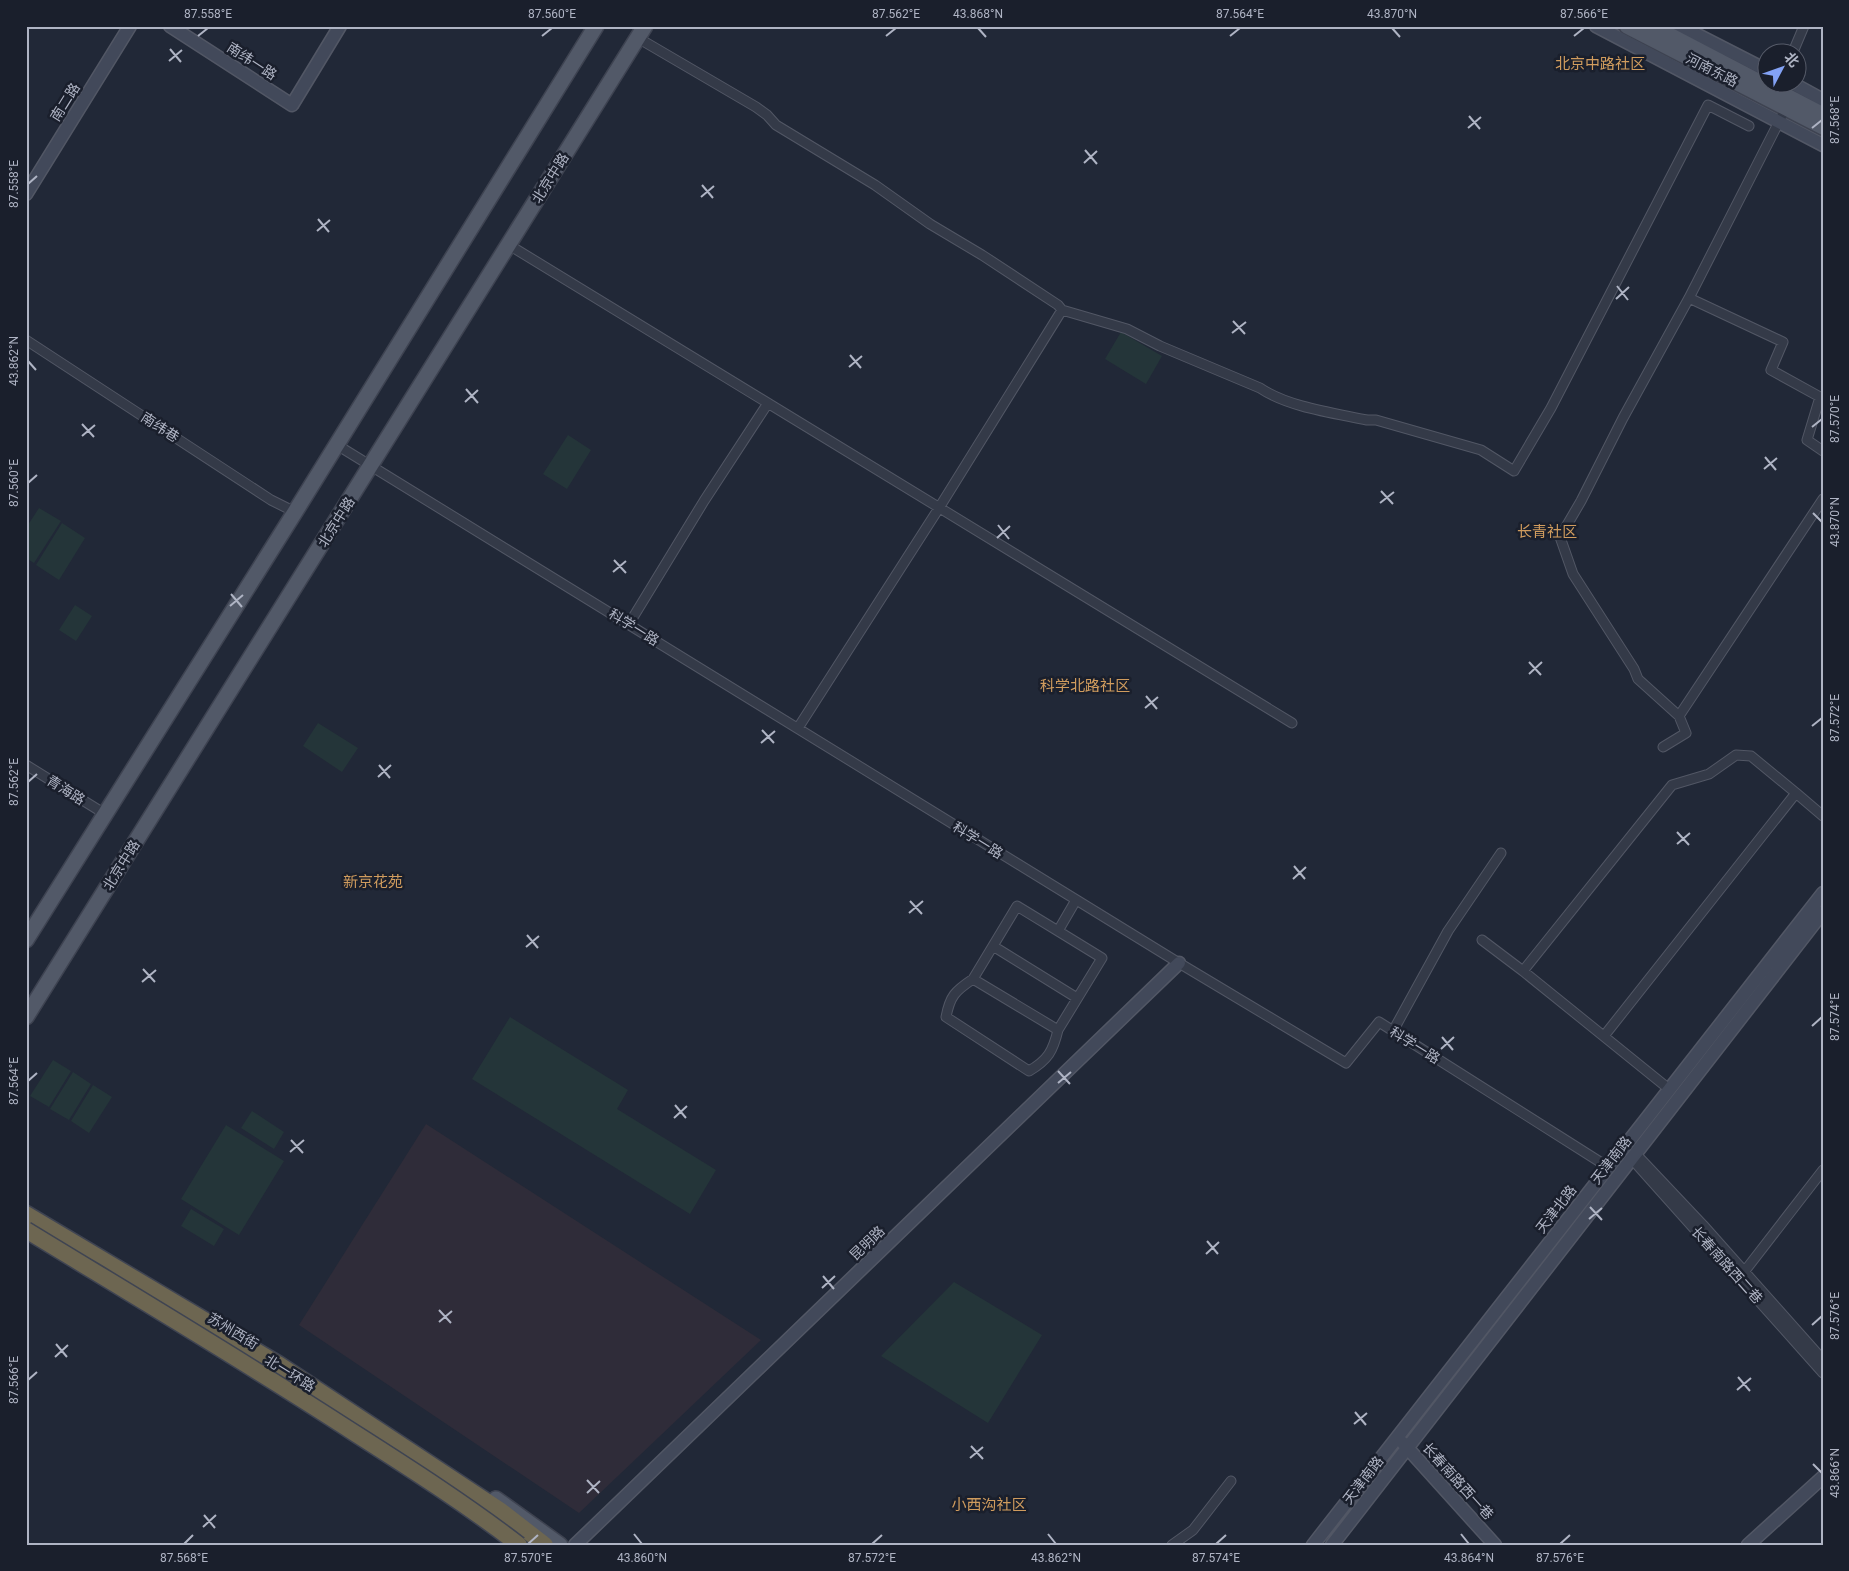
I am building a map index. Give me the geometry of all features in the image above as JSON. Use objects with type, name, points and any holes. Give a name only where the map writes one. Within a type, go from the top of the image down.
[{"type":"highway","name":"北一环路","points":[[26,1214],[278,1364],[501,1511],[545,1545]]},
{"type":"highway","name":"北一环路","points":[[26,1230],[282,1386],[399,1461],[520,1545]]},
{"type":"main road","points":[[26,940],[337,445],[596,26]]},
{"type":"main road","name":"河南东路","points":[[1627,26],[1823,127]]},
{"type":"main road","name":"河南东路","points":[[1652,26],[1756,73]]},
{"type":"main road","name":"北京中路","points":[[26,1017],[641,32]]},
{"type":"main road","name":"河南东路","points":[[1792,92],[1823,115]]},
{"type":"main road","name":"苏州西街","points":[[26,1206],[326,1388],[519,1514],[560,1545]]},
{"type":"main road","name":"苏州西街","points":[[26,1238],[262,1381],[520,1545]]},
{"type":"street","name":"南二路","points":[[26,194],[130,26]]},
{"type":"street","name":"南纬一路","points":[[170,26],[292,105],[340,26]]},
{"type":"street","points":[[1596,26],[1823,144]]},
{"type":"street","points":[[1680,26],[1756,65]]},
{"type":"street","points":[[1797,42],[1804,26]]},
{"type":"street","points":[[641,32],[756,107],[767,115],[776,126],[875,185],[930,224],[1051,300],[1062,310],[1127,328],[1160,346],[1260,388],[1267,393],[1312,409],[1367,420],[1376,420],[1481,450],[1514,472],[1550,408],[1708,105],[1749,126]]},
{"type":"street","points":[[1662,747],[1686,733],[1679,716],[1638,679],[1634,669],[1573,574],[1560,537],[1689,298],[1779,122],[1786,108],[1783,92]]},
{"type":"street","points":[[1801,92],[1823,100]]},
{"type":"street","points":[[508,245],[1292,723]]},
{"type":"street","points":[[1689,298],[1782,342],[1771,370],[1820,397],[1807,440],[1823,451]]},
{"type":"street","points":[[798,728],[939,508],[1062,310]]},
{"type":"street","name":"南纬巷","points":[[26,340],[271,500],[295,512]]},
{"type":"street","points":[[629,624],[704,500],[768,403]]},
{"type":"street","name":"科学一路","points":[[337,445],[1179,964],[1346,1063],[1379,1022],[1608,1167]]},
{"type":"street","points":[[1679,716],[1823,499]]},
{"type":"street","points":[[1523,971],[1672,785],[1709,774],[1736,755],[1751,756],[1823,816]]},
{"type":"street","name":"青海路","points":[[26,765],[105,814]]},
{"type":"street","points":[[1604,1036],[1796,793]]},
{"type":"street","points":[[1393,1031],[1448,931],[1501,853]]},
{"type":"street","name":"天津北路","points":[[1314,1545],[1823,893]]},
{"type":"street","points":[[1058,931],[1076,900]]},
{"type":"street","points":[[1017,906],[1102,958],[1058,1030],[1054,1047],[1043,1063],[1029,1071],[946,1017],[949,1003],[957,990],[973,979],[993,946],[1017,906]]},
{"type":"street","name":"天津南路","points":[[1332,1545],[1823,912]]},
{"type":"street","points":[[1482,940],[1669,1089]]},
{"type":"street","points":[[993,946],[1078,998]]},
{"type":"street","name":"昆明路","points":[[575,1545],[1179,964]]},
{"type":"street","points":[[973,979],[1058,1030]]},
{"type":"street","points":[[1688,1064],[1699,1072]]},
{"type":"street","name":"长春南路西二巷","points":[[1633,1156],[1744,1272],[1823,1360]]},
{"type":"street","name":"长春南路西二巷","points":[[1633,1156],[1823,1372]]},
{"type":"street","points":[[1744,1272],[1823,1170]]},
{"type":"street","points":[[1530,1267],[1540,1275]]},
{"type":"street","name":"长春南路西一巷","points":[[1398,1438],[1495,1545]]},
{"type":"street","points":[[1748,1545],[1823,1477]]},
{"type":"street","points":[[1172,1545],[1194,1530],[1231,1481]]},
{"type":"shaded area","points":[[1121,332],[1162,356],[1146,384],[1105,359]]},
{"type":"shaded area","points":[[568,435],[591,450],[567,489],[543,474]]},
{"type":"shaded area","points":[[39,508],[61,521],[34,563],[26,558],[26,528]]},
{"type":"shaded area","points":[[62,523],[85,538],[59,580],[36,565]]},
{"type":"shaded area","points":[[75,605],[92,616],[76,641],[59,630]]},
{"type":"shaded area","points":[[318,723],[358,748],[342,772],[303,746]]},
{"type":"shaded area","points":[[510,1017],[628,1090],[617,1109],[716,1170],[690,1214],[472,1079]]},
{"type":"shaded area","points":[[53,1060],[71,1071],[49,1107],[30,1096]]},
{"type":"shaded area","points":[[73,1072],[91,1084],[69,1120],[50,1109]]},
{"type":"shaded area","points":[[93,1085],[112,1097],[89,1133],[71,1121]]},
{"type":"shaded area","points":[[252,1111],[284,1132],[274,1149],[241,1128]]},
{"type":"shaded area","points":[[426,1124],[761,1340],[579,1513],[299,1325]]},
{"type":"shaded area","points":[[226,1125],[284,1161],[239,1235],[181,1199]]},
{"type":"shaded area","points":[[191,1209],[224,1229],[214,1246],[181,1226]]},
{"type":"shaded area","points":[[954,1282],[1042,1335],[988,1423],[881,1356]]},
{"type":"district","name":"北京中路社区","points":[[1600,64]]},
{"type":"district","name":"长青社区","points":[[1547,532]]},
{"type":"district","name":"科学北路社区","points":[[1085,686]]},
{"type":"district","name":"新京花苑","points":[[373,882]]},
{"type":"district","name":"小西沟社区","points":[[989,1505]]}]
